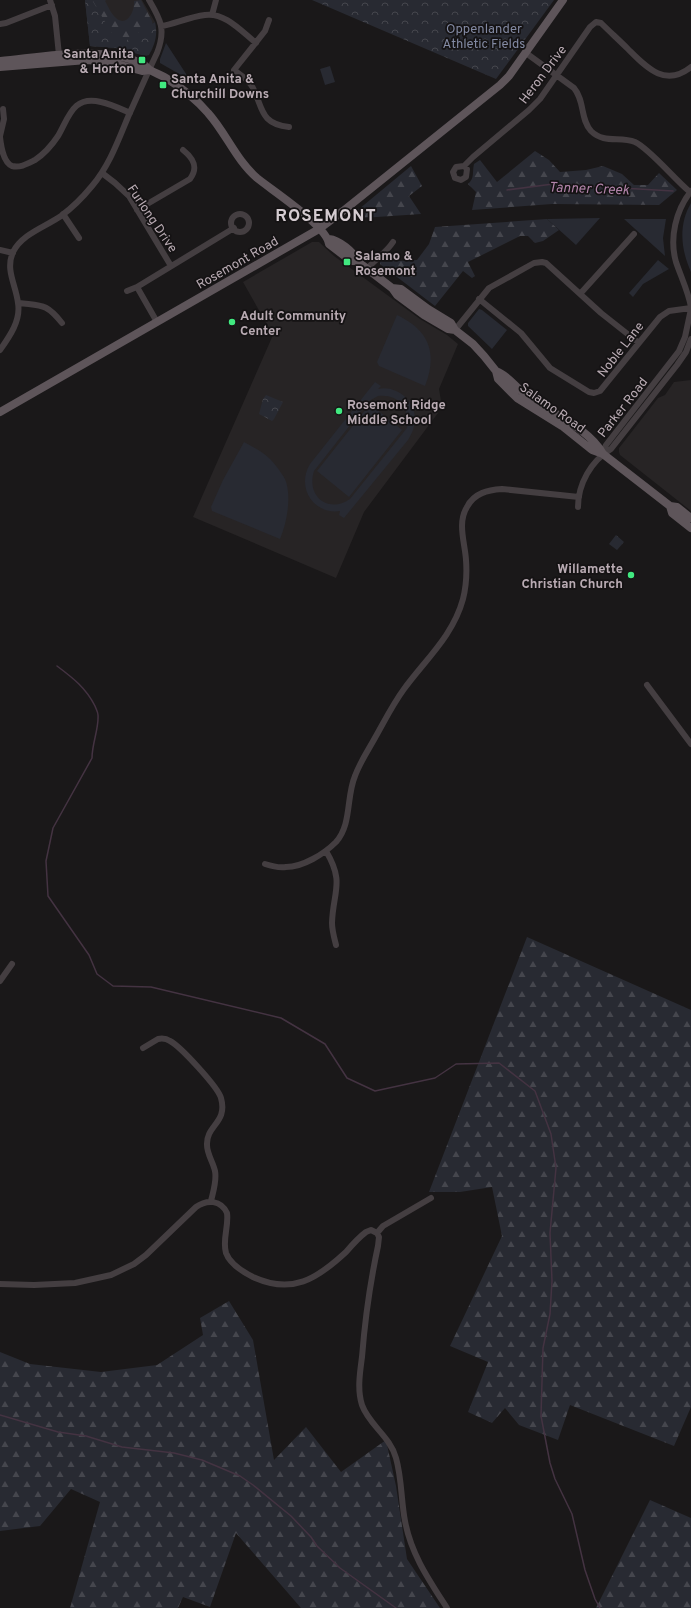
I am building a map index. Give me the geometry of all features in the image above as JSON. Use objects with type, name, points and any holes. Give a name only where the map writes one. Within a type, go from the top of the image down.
[{"type":"main road","name":"Rosemont Road","points":[[0,412],[319,229],[498,88],[507,79],[526,53],[562,0]]},
{"type":"main road","name":"Salamo Road","points":[[0,61],[59,55],[102,54],[145,65],[149,70],[182,88],[201,105],[218,125],[246,167],[257,178],[303,213],[328,239],[329,244],[336,250],[351,261],[357,262],[392,288],[401,289],[428,309],[451,322],[455,330],[479,350],[496,371],[498,379],[517,398],[562,426],[592,450],[603,454],[670,506],[677,507],[691,518]]},
{"type":"main road","points":[[0,68],[87,60],[110,62],[142,71],[149,70]]},
{"type":"main road","name":"Salamo Road","points":[[670,506],[672,513],[691,528]]},
{"type":"street","points":[[0,350],[8,339],[18,318],[19,303],[10,266],[13,253],[19,244],[29,235],[63,214],[85,194],[102,173],[114,152],[160,45],[162,26],[158,14],[149,0]]},
{"type":"street","points":[[212,14],[216,0]]},
{"type":"street","points":[[0,24],[6,23],[51,2],[55,16],[59,55]]},
{"type":"street","points":[[162,26],[206,14],[212,14],[226,19],[256,43]]},
{"type":"street","points":[[269,20],[265,31],[234,70],[250,83],[266,117],[277,124],[289,127]]},
{"type":"street","name":"Heron Drive","points":[[464,166],[526,114],[540,99],[590,27],[598,22],[645,66],[655,73],[672,75],[679,74],[691,67]]},
{"type":"street","points":[[526,53],[574,88],[579,95],[585,119],[592,132],[605,139],[626,140],[638,144],[690,191]]},
{"type":"street","points":[[3,109],[4,119],[0,136],[3,151],[9,165],[16,167],[29,164],[46,152],[58,136],[68,114],[81,104],[90,101],[100,102],[130,113]]},
{"type":"street","points":[[137,210],[190,179],[194,172],[194,161],[183,150]]},
{"type":"street","name":"Furlong Drive","points":[[102,173],[122,189],[137,210],[171,266],[137,287],[127,291]]},
{"type":"street","name":"Parker Road","points":[[603,454],[606,444],[679,351],[685,337],[691,308],[686,288],[675,259],[673,242],[677,218],[690,191]]},
{"type":"street","points":[[63,214],[79,238]]},
{"type":"street","points":[[171,266],[234,228]]},
{"type":"street","points":[[580,294],[634,234]]},
{"type":"street","points":[[367,269],[377,256],[388,249],[392,242]]},
{"type":"street","points":[[0,250],[13,253]]},
{"type":"street","points":[[455,330],[491,286],[534,263],[540,262],[546,264],[611,322],[639,343]]},
{"type":"street","points":[[137,287],[157,322]]},
{"type":"street","name":"Noble Lane","points":[[479,299],[521,333],[550,368],[589,392],[594,393],[600,391],[663,314],[672,310],[691,308]]},
{"type":"street","points":[[19,303],[45,306],[54,313],[62,323]]},
{"type":"street","name":"Parker Road","points":[[603,454],[611,449],[677,365],[686,352],[691,339]]},
{"type":"street","points":[[578,507],[579,497],[585,477],[603,454]]},
{"type":"street","points":[[265,864],[285,868],[294,866],[326,851],[336,841],[344,827],[354,776],[397,698],[446,636],[458,616],[466,584],[466,560],[462,526],[463,515],[467,506],[474,498],[482,493],[502,489],[579,497]]},
{"type":"street","points":[[646,685],[691,744]]},
{"type":"street","points":[[326,851],[337,881],[332,922],[336,945]]},
{"type":"street","points":[[0,982],[12,964]]},
{"type":"street","points":[[143,1048],[158,1039],[170,1041],[183,1051],[215,1087],[221,1097],[222,1115],[209,1134],[207,1145],[216,1172],[215,1186],[211,1201]]},
{"type":"street","points":[[377,1233],[382,1226],[431,1198]]},
{"type":"street","points":[[0,1284],[34,1285],[75,1283],[111,1275],[142,1258],[203,1202],[211,1201],[222,1206],[227,1213],[225,1245],[229,1258],[245,1272],[259,1279],[275,1284],[291,1285],[308,1280],[338,1259],[366,1232],[372,1230],[377,1233],[379,1237],[378,1246],[365,1314],[359,1385],[360,1396],[367,1415],[386,1437],[394,1452],[398,1468],[405,1521],[410,1542],[420,1564],[447,1608]]},
{"type":"shaded area","points":[[92,0],[142,0],[155,22],[119,45]]},
{"type":"shaded area","name":"Rosemont Ridge Middle School","points":[[312,242],[319,242],[334,256],[420,319],[447,335],[458,344],[439,389],[441,401],[438,413],[364,512],[336,578],[193,517],[273,335],[243,282]]},
{"type":"shaded area","points":[[691,380],[691,511],[620,455],[619,448],[658,398],[665,395],[674,382]]},
{"type":"green space","points":[[85,0],[106,0],[105,1],[114,16],[120,21],[124,21],[130,17],[132,13],[134,1],[141,0],[153,26],[116,48],[90,46]]},
{"type":"green space","points":[[85,0],[92,0],[119,45],[155,22],[155,39],[149,55],[145,56],[116,48],[90,46]]},
{"type":"green space","name":"Oppenlander Athletic Fields","points":[[312,0],[554,0],[496,79]]},
{"type":"green space","points":[[166,43],[192,83],[191,84],[181,75],[160,63]]},
{"type":"green space","points":[[330,66],[335,82],[325,85],[320,69]]},
{"type":"green space","points":[[535,151],[549,160],[560,172],[586,170],[603,166],[622,174],[634,185],[648,185],[659,173],[677,190],[659,205],[552,204],[472,210],[476,192],[468,184],[472,177],[474,164],[480,160],[497,182]]},
{"type":"green space","points":[[411,166],[422,186],[409,196],[421,214],[347,219]]},
{"type":"green space","points":[[691,203],[691,272],[685,255],[682,238],[684,220]]},
{"type":"green space","points":[[600,218],[576,245],[547,219]]},
{"type":"green space","points":[[547,219],[559,230],[543,241],[535,243],[528,236],[520,236],[468,262],[475,276],[472,278],[463,271],[435,306],[380,264],[380,261],[393,253],[397,261],[417,260],[429,244],[435,227]]},
{"type":"green space","points":[[624,219],[666,219],[663,238],[665,256]]},
{"type":"green space","points":[[658,260],[669,269],[643,284],[633,297],[629,293]]},
{"type":"green space","points":[[479,309],[507,330],[492,349],[468,326],[468,323]]},
{"type":"green space","points":[[397,315],[417,328],[428,344],[431,363],[425,386],[379,366],[377,362]]},
{"type":"green space","points":[[375,382],[381,386],[378,389],[391,389],[403,395],[412,406],[415,422],[408,440],[344,518],[339,515],[340,511],[322,509],[310,498],[306,490],[305,482],[306,473],[310,464]],"holes":[[[378,396],[392,397],[402,404],[407,415],[407,428],[350,499],[342,503],[334,504],[321,500],[316,495],[313,488],[312,480],[314,471],[369,401]]]},
{"type":"green space","points":[[266,395],[283,402],[272,421],[259,414],[263,399]]},
{"type":"green space","points":[[370,404],[402,430],[349,497],[317,471]]},
{"type":"green space","points":[[244,442],[267,456],[285,479],[288,493],[288,509],[285,525],[280,539],[212,511],[211,507],[223,480]]},
{"type":"green space","points":[[616,535],[624,542],[617,550],[609,544]]},
{"type":"green space","points":[[527,937],[691,1010],[691,1407],[674,1446],[570,1405],[558,1440],[519,1425],[505,1408],[492,1423],[468,1412],[488,1362],[450,1346],[502,1236],[492,1187],[460,1192],[429,1192]]},
{"type":"green space","points":[[229,1301],[253,1340],[274,1460],[306,1427],[341,1472],[386,1440],[396,1486],[407,1559],[440,1608],[301,1608],[236,1533],[210,1607],[183,1597],[178,1608],[70,1608],[100,1502],[71,1489],[40,1526],[0,1531],[0,1352],[30,1364],[101,1372],[157,1365],[203,1335],[200,1318]]},
{"type":"green space","points":[[650,1500],[691,1518],[691,1608],[596,1608]]},
{"type":"waterway","name":"Tanner Creek","points":[[507,190],[553,184],[673,191]]},
{"type":"waterway","points":[[57,666],[74,679],[88,694],[97,710],[98,720],[92,758],[53,828],[46,861],[48,896],[89,955],[97,974],[113,986],[151,987],[281,1018],[325,1044],[347,1078],[375,1091],[435,1078],[456,1064],[499,1063],[535,1091],[551,1134],[556,1168],[550,1233],[552,1281],[550,1314],[543,1348],[541,1416],[550,1463],[555,1479],[572,1514],[585,1570],[595,1599],[600,1608]]},
{"type":"waterway","points":[[0,1415],[58,1432],[86,1436],[122,1447],[174,1453],[202,1460],[240,1476],[291,1516],[311,1537],[317,1546],[340,1568],[396,1608]]},
{"type":"place","name":"Santa Anita & Horton","points":[[142,60]]},
{"type":"place","name":"Santa Anita & Churchill Downs","points":[[163,85]]},
{"type":"place","name":"Salamo & Rosemont","points":[[347,262]]},
{"type":"place","name":"Adult Community Center","points":[[232,322]]},
{"type":"place","name":"Rosemont Ridge Middle School","points":[[339,411]]},
{"type":"place","name":"Willamette Christian Church","points":[[631,575]]},
{"type":"district","name":"ROSEMONT","points":[[326,215]]}]
